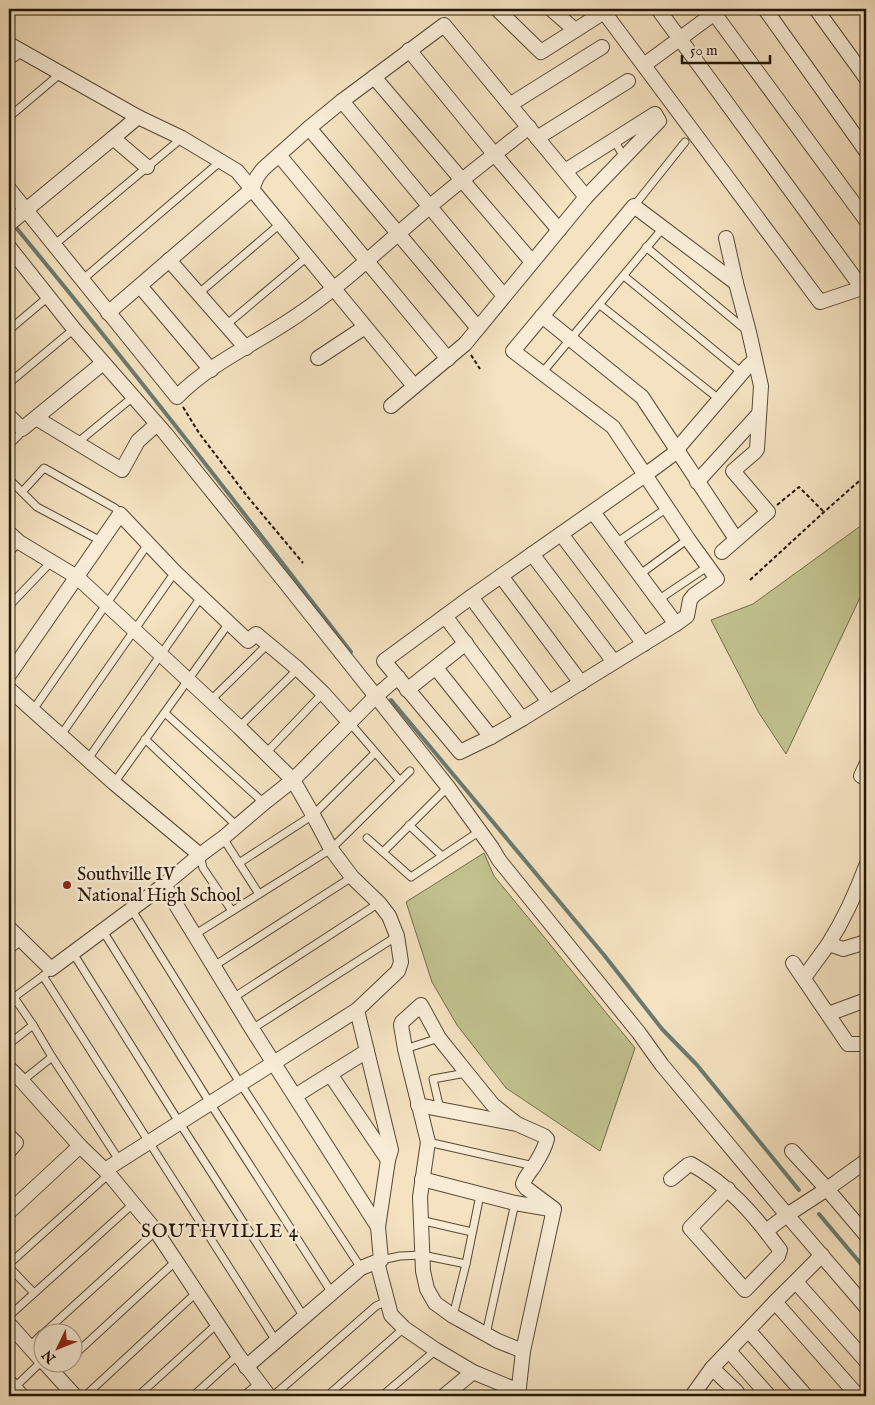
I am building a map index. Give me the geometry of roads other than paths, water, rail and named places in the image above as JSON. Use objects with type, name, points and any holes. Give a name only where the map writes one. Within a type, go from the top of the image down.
[{"type":"street","points":[[497,9],[541,52],[604,12],[820,302],[864,286],[658,9]]},
{"type":"street","points":[[551,9],[575,30]]},
{"type":"street","points":[[765,9],[866,151]]},
{"type":"street","points":[[816,9],[866,78]]},
{"type":"street","points":[[644,65],[715,10],[866,220]]},
{"type":"street","points":[[108,313],[252,189],[257,177],[263,170],[309,128],[444,25],[586,197]]},
{"type":"street","points":[[9,44],[138,117],[182,138],[237,171],[414,386]]},
{"type":"street","points":[[510,104],[602,47]]},
{"type":"street","points":[[409,50],[559,230]]},
{"type":"street","points":[[374,77],[532,262]]},
{"type":"street","points":[[9,189],[24,211],[54,245],[177,397],[211,370],[302,312],[495,155],[533,132],[628,81]]},
{"type":"street","points":[[342,101],[504,296]]},
{"type":"street","points":[[391,406],[465,344],[586,197],[659,121],[655,114],[565,171]]},
{"type":"street","points":[[9,224],[138,117]]},
{"type":"street","points":[[309,128],[478,328]]},
{"type":"street","points":[[113,138],[147,167]]},
{"type":"street","points":[[279,155],[448,359]]},
{"type":"street","points":[[736,283],[634,206],[513,351],[614,427],[645,475],[688,539],[717,579],[694,595],[690,600],[687,616],[676,624],[522,719],[460,752],[384,661],[471,597],[593,512],[645,475],[672,455],[755,360]]},
{"type":"street","points":[[722,552],[768,512],[733,471],[757,449],[761,386],[726,238]]},
{"type":"street","points":[[9,247],[74,329],[158,424],[376,696],[448,787],[499,860],[639,1033],[662,1065],[866,1307]]},
{"type":"street","points":[[169,260],[246,348]]},
{"type":"street","points":[[140,286],[211,370]]},
{"type":"street","points":[[542,316],[642,397],[736,539]]},
{"type":"street","points":[[318,358],[365,327]]},
{"type":"street","points":[[9,416],[22,429],[103,363]]},
{"type":"street","points":[[697,482],[758,415]]},
{"type":"street","points":[[36,418],[122,470],[138,441],[158,424]]},
{"type":"street","points":[[593,512],[676,624]]},
{"type":"street","points":[[9,675],[120,514],[174,572],[248,641],[256,634],[298,669],[350,723]]},
{"type":"street","points":[[561,534],[644,644]]},
{"type":"street","points":[[14,537],[77,577],[211,700],[293,780],[331,849],[352,877],[389,916],[397,936],[401,962],[398,970],[356,1010],[119,1160],[107,1172]]},
{"type":"street","points":[[532,554],[614,662]]},
{"type":"street","points":[[501,576],[581,683]]},
{"type":"street","points":[[471,597],[549,702]]},
{"type":"street","points":[[445,616],[522,719]]},
{"type":"street","points":[[407,690],[466,643]]},
{"type":"street","points":[[436,668],[491,737]]},
{"type":"street","points":[[12,937],[47,973],[164,885],[293,780],[376,696],[398,677]]},
{"type":"street","points":[[9,689],[114,783],[200,855]]},
{"type":"street","points":[[804,978],[829,944],[862,890],[866,866]]},
{"type":"street","points":[[164,885],[252,1030],[378,1226]]},
{"type":"street","points":[[829,944],[843,949],[866,942]]},
{"type":"street","points":[[793,963],[848,1044],[866,1044]]},
{"type":"street","points":[[828,1014],[866,1000]]},
{"type":"street","points":[[516,1124],[493,1105],[439,1038],[421,1005],[402,1022],[405,1049],[428,1142],[420,1197],[423,1271],[428,1290],[436,1303],[454,1316],[486,1334],[523,1351]]},
{"type":"street","points":[[356,1010],[391,1147],[378,1226],[379,1261],[391,1315],[404,1328],[436,1350],[473,1372],[514,1392],[554,1209]]},
{"type":"street","points":[[295,1096],[367,1051]]},
{"type":"street","points":[[9,1068],[80,1146],[107,1172],[156,1231],[242,1361],[265,1391],[249,1396]]},
{"type":"street","points":[[330,1074],[388,1160]]},
{"type":"street","points":[[418,1105],[516,1124],[544,1136],[547,1139],[546,1144],[523,1184],[554,1209]]},
{"type":"street","points":[[9,1136],[16,1143],[9,1151]]},
{"type":"street","points":[[9,1212],[80,1146]]},
{"type":"street","points":[[792,1152],[864,1228]]},
{"type":"street","points":[[766,1231],[866,1161]]},
{"type":"street","points":[[671,1179],[691,1164],[728,1189],[752,1214],[780,1250],[778,1256],[745,1290],[690,1228],[728,1189]]},
{"type":"street","points":[[422,1179],[515,1203],[554,1209]]},
{"type":"street","points":[[696,1395],[712,1368],[822,1255]]},
{"type":"street","points":[[242,1361],[276,1341],[361,1268],[379,1261]]},
{"type":"street","points":[[796,1282],[866,1361]]},
{"type":"street","points":[[775,1302],[858,1396]]},
{"type":"street","points":[[9,1324],[32,1349]]},
{"type":"street","points":[[749,1331],[806,1396]]},
{"type":"street","points":[[729,1351],[769,1396]]},
{"type":"street","points":[[712,1368],[737,1392]]},
{"type":"street","points":[[444,1396],[473,1372]]},
{"type":"street","points":[[54,1374],[75,1396]]},
{"type":"lane","points":[[9,62],[22,52]]},
{"type":"lane","points":[[9,117],[61,73]]},
{"type":"lane","points":[[54,245],[182,138]]},
{"type":"lane","points":[[614,140],[624,157]]},
{"type":"lane","points":[[634,206],[685,142]]},
{"type":"lane","points":[[82,280],[222,161]]},
{"type":"lane","points":[[198,294],[280,224]]},
{"type":"lane","points":[[542,373],[663,228]]},
{"type":"lane","points":[[646,247],[749,332]]},
{"type":"lane","points":[[226,325],[307,257]]},
{"type":"lane","points":[[624,276],[742,373]]},
{"type":"lane","points":[[9,330],[48,297]]},
{"type":"lane","points":[[600,305],[719,399]]},
{"type":"lane","points":[[9,383],[74,329]]},
{"type":"lane","points":[[76,443],[133,397]]},
{"type":"lane","points":[[9,445],[22,429]]},
{"type":"lane","points":[[22,492],[44,468],[115,508],[120,514]]},
{"type":"lane","points":[[9,479],[37,507],[101,541]]},
{"type":"lane","points":[[616,543],[667,508]]},
{"type":"lane","points":[[9,553],[14,537]]},
{"type":"lane","points":[[639,575],[688,539]]},
{"type":"lane","points":[[32,710],[148,544]]},
{"type":"lane","points":[[9,606],[51,562]]},
{"type":"lane","points":[[658,600],[707,567]]},
{"type":"lane","points":[[61,735],[174,572]]},
{"type":"lane","points":[[88,759],[201,597]]},
{"type":"lane","points":[[114,783],[229,623]]},
{"type":"lane","points":[[211,700],[268,644]]},
{"type":"lane","points":[[239,727],[298,669]]},
{"type":"lane","points":[[266,752],[323,693]]},
{"type":"lane","points":[[165,713],[264,803]]},
{"type":"lane","points":[[350,723],[400,781]]},
{"type":"lane","points":[[145,739],[237,826]]},
{"type":"lane","points":[[239,863],[313,815],[375,752]]},
{"type":"lane","points":[[194,935],[331,849],[410,771]]},
{"type":"lane","points":[[383,852],[448,787]]},
{"type":"lane","points":[[409,825],[442,856]]},
{"type":"lane","points":[[367,838],[411,877],[480,831]]},
{"type":"lane","points":[[223,838],[259,894]]},
{"type":"lane","points":[[200,855],[204,868],[232,910]]},
{"type":"lane","points":[[214,966],[352,877]]},
{"type":"lane","points":[[233,998],[379,904]]},
{"type":"lane","points":[[132,910],[240,1083],[361,1268]]},
{"type":"lane","points":[[103,931],[210,1103],[332,1293]]},
{"type":"lane","points":[[252,1030],[397,936]]},
{"type":"lane","points":[[73,953],[304,1317]]},
{"type":"lane","points":[[12,999],[47,973],[149,1141],[276,1341]]},
{"type":"lane","points":[[9,990],[12,999],[33,1025],[119,1160]]},
{"type":"lane","points":[[9,1044],[33,1025]]},
{"type":"lane","points":[[405,1049],[439,1038]]},
{"type":"lane","points":[[22,1081],[52,1057]]},
{"type":"lane","points":[[441,1110],[433,1079],[467,1073]]},
{"type":"lane","points":[[428,1142],[534,1166]]},
{"type":"lane","points":[[34,1294],[9,1266],[107,1172]]},
{"type":"lane","points":[[454,1316],[480,1195]]},
{"type":"lane","points":[[9,1316],[134,1203]]},
{"type":"lane","points":[[486,1334],[515,1203]]},
{"type":"lane","points":[[420,1220],[472,1232]]},
{"type":"lane","points":[[57,1322],[156,1231]]},
{"type":"lane","points":[[379,1261],[400,1256],[422,1255],[466,1264]]},
{"type":"lane","points":[[82,1348],[176,1261]]},
{"type":"lane","points":[[85,1396],[196,1293]]},
{"type":"lane","points":[[273,1396],[376,1306],[387,1302]]},
{"type":"lane","points":[[138,1396],[217,1324]]},
{"type":"lane","points":[[327,1396],[404,1328]]},
{"type":"lane","points":[[382,1396],[436,1350]]},
{"type":"lane","points":[[193,1396],[242,1361]]},
{"type":"lane","points":[[15,1389],[33,1372]]},
{"type":"waterway","points":[[13,224],[142,383],[351,652]]},
{"type":"waterway","points":[[391,700],[604,955],[662,1029],[697,1065],[799,1190]]},
{"type":"waterway","points":[[819,1214],[866,1270]]},
{"type":"place","name":"Southville IV National High School","points":[[67,885]]},
{"type":"district","name":"SOUTHVILLE 4","points":[[220,1232]]}]
